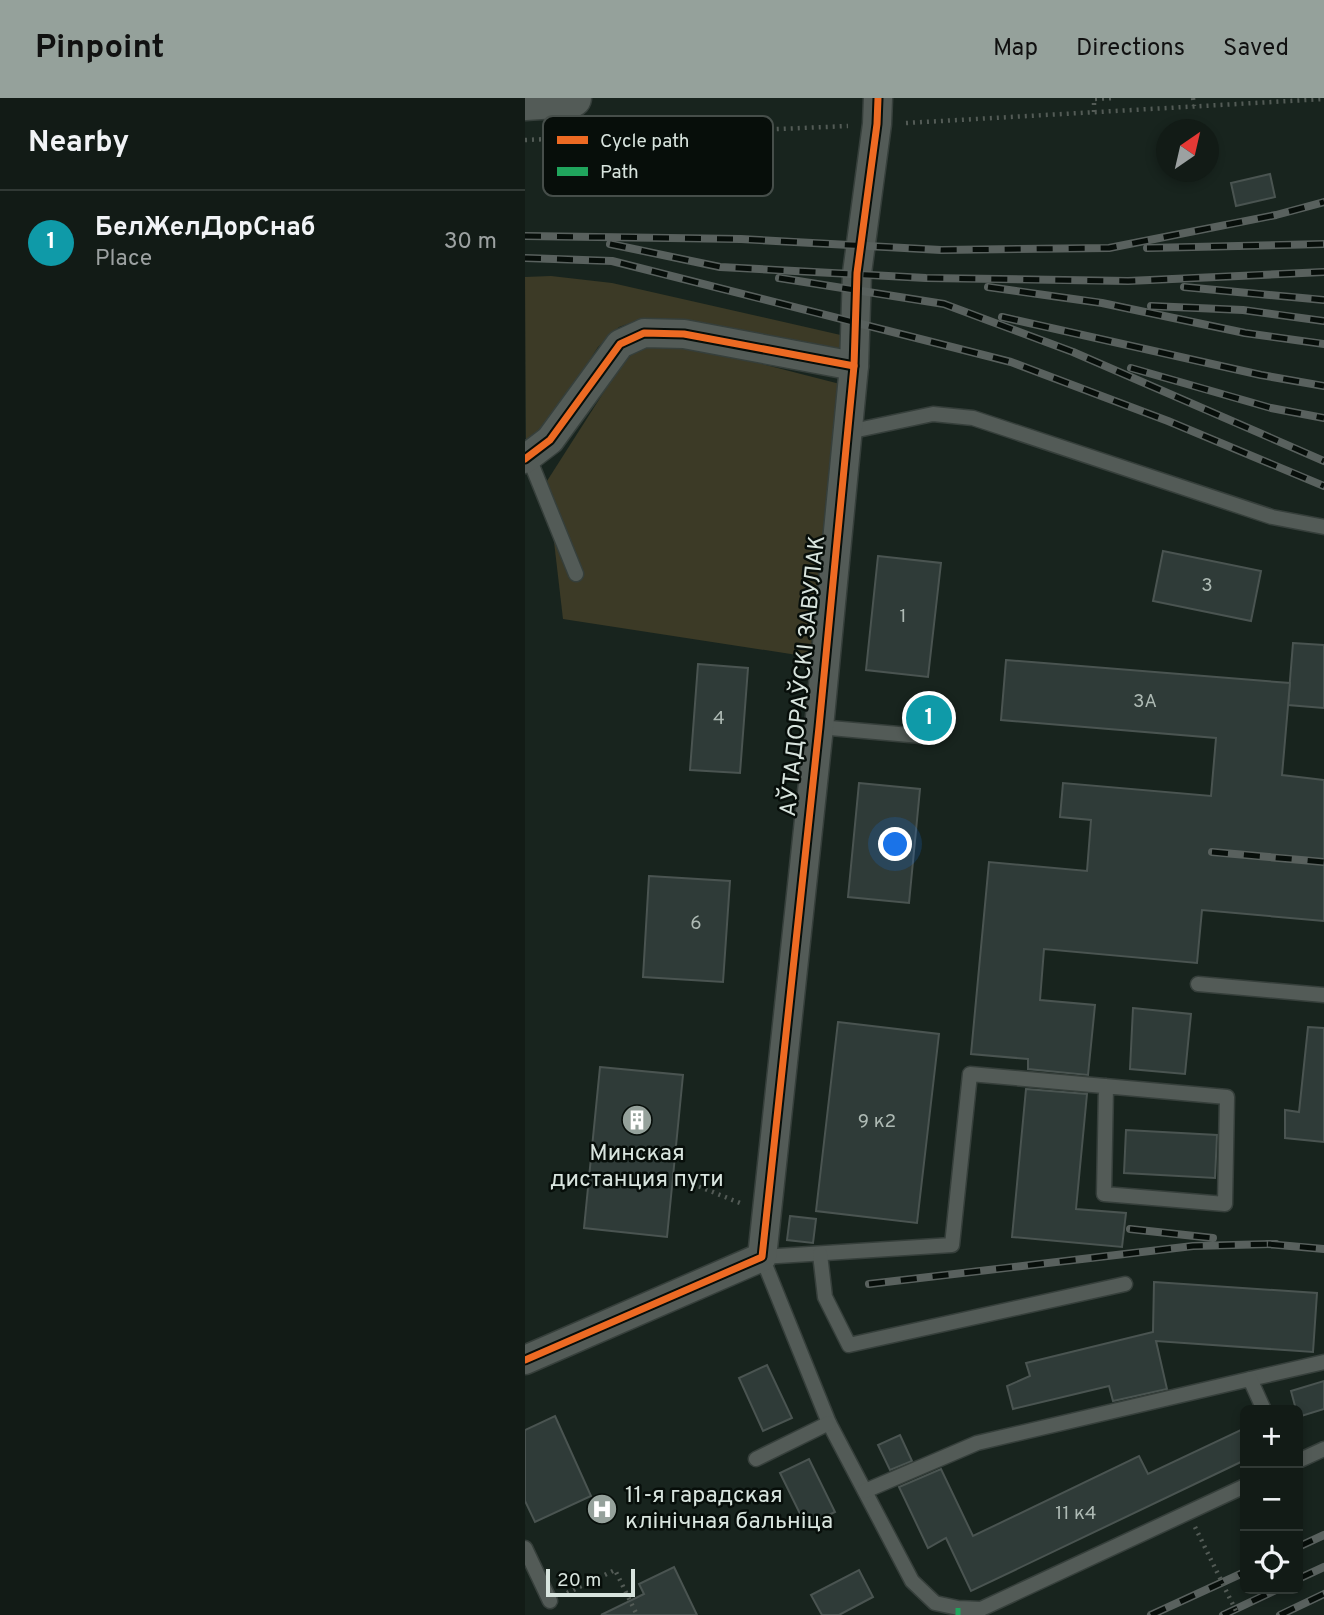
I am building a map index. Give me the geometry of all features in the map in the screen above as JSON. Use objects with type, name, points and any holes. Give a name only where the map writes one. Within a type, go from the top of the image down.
[{"type":"main road","points":[[525,101],[572,98]]},
{"type":"street","name":"АЎТАДОРАЎСКІ ЗАВУЛАК","points":[[762,1257],[848,432],[854,366],[857,273],[878,111]]},
{"type":"street","points":[[527,459],[550,440],[619,344],[644,333],[684,334],[854,366]]},
{"type":"street","points":[[525,1360],[762,1257]]},
{"type":"lane","points":[[848,432],[933,414],[973,418],[1272,517],[1324,527]]},
{"type":"lane","points":[[527,459],[576,574]]},
{"type":"lane","points":[[819,727],[921,736]]},
{"type":"lane","points":[[1198,984],[1324,995]]},
{"type":"lane","points":[[762,1257],[952,1245],[969,1074],[1106,1086],[1227,1097],[1225,1204],[1104,1194],[1106,1086]]},
{"type":"lane","points":[[820,1254],[825,1297],[849,1346],[1125,1284]]},
{"type":"lane","name":"АЎТАДОРАЎСКІ ЗАВУЛАК","points":[[762,1257],[829,1423],[912,1581],[935,1603],[981,1609],[1240,1488]]},
{"type":"lane","points":[[865,1491],[977,1443],[1324,1362]]},
{"type":"lane","points":[[1250,1379],[1262,1405]]},
{"type":"lane","points":[[756,1459],[829,1423]]},
{"type":"lane","points":[[1303,1459],[1324,1449]]},
{"type":"lane","points":[[525,1548],[550,1601]]},
{"type":"path","points":[[1094,112],[1094,99],[1114,98]]},
{"type":"path","points":[[1193,98],[1194,106]]},
{"type":"path","points":[[773,120],[878,111],[1094,112],[1324,99]]},
{"type":"path","points":[[525,140],[543,139]]},
{"type":"path","points":[[673,1176],[765,1214]]},
{"type":"path","points":[[1195,1527],[1238,1615]]},
{"type":"path","points":[[550,1601],[615,1570],[637,1615]]},
{"type":"shaded area","points":[[551,276],[612,283],[845,336],[843,355],[661,320],[639,320],[619,327],[598,347],[545,430],[526,449],[525,277]]},
{"type":"shaded area","points":[[661,341],[688,345],[840,384],[810,657],[563,619],[547,481],[616,373],[636,349]]},
{"type":"building","points":[[1270,174],[1275,197],[1236,206],[1231,183]]},
{"type":"building","points":[[1163,551],[1261,571],[1251,621],[1153,601]]},
{"type":"building","points":[[878,556],[941,563],[928,677],[866,670]]},
{"type":"building","points":[[1293,643],[1324,645],[1324,708],[1288,705]]},
{"type":"building","points":[[1006,660],[1290,683],[1282,775],[1324,780],[1324,921],[1202,910],[1197,963],[1044,949],[1040,1000],[1095,1005],[1088,1075],[1028,1069],[1028,1059],[971,1054],[989,862],[1087,871],[1091,820],[1060,817],[1063,783],[1211,796],[1216,738],[1001,720]]},
{"type":"building","points":[[698,664],[748,668],[740,773],[690,770]]},
{"type":"building","points":[[912,704],[946,705],[946,731],[929,731],[912,725]]},
{"type":"building","points":[[859,783],[920,789],[909,903],[848,897]]},
{"type":"building","points":[[649,876],[730,881],[723,982],[643,977]]},
{"type":"building","points":[[1133,1008],[1191,1014],[1185,1074],[1130,1069]]},
{"type":"building","points":[[838,1022],[939,1034],[917,1223],[816,1211]]},
{"type":"building","points":[[1308,1027],[1324,1028],[1324,1142],[1285,1138],[1285,1110],[1299,1112]]},
{"type":"building","name":"Минская дистанция пути","points":[[600,1067],[683,1075],[667,1237],[584,1228]]},
{"type":"building","points":[[1026,1089],[1087,1094],[1076,1209],[1126,1213],[1122,1247],[1012,1237]]},
{"type":"building","points":[[1126,1130],[1217,1135],[1215,1178],[1124,1173]]},
{"type":"building","points":[[790,1216],[816,1219],[813,1243],[787,1240]]},
{"type":"building","points":[[1154,1282],[1317,1293],[1313,1352],[1156,1341],[1167,1389],[1113,1401],[1109,1386],[1013,1409],[1007,1386],[1030,1376],[1026,1363],[1153,1332]]},
{"type":"building","points":[[767,1365],[792,1418],[763,1431],[739,1378]]},
{"type":"building","points":[[1324,1381],[1324,1409],[1303,1415],[1303,1405],[1295,1405],[1291,1391]]},
{"type":"building","points":[[555,1416],[591,1496],[535,1522],[525,1501],[525,1430]]},
{"type":"building","points":[[1240,1430],[1240,1462],[971,1591],[946,1538],[928,1548],[899,1487],[941,1469],[973,1536],[1139,1456],[1148,1474]]},
{"type":"building","points":[[900,1435],[912,1461],[890,1470],[878,1445]]},
{"type":"building","points":[[809,1459],[835,1512],[806,1526],[780,1473]]},
{"type":"building","points":[[674,1567],[697,1615],[601,1615],[644,1594],[639,1584]]},
{"type":"building","points":[[859,1570],[873,1597],[839,1615],[822,1615],[811,1595]]},
{"type":"railway","points":[[525,236],[741,239],[941,250],[1109,248],[1276,215],[1324,202]]},
{"type":"railway","points":[[610,244],[720,267],[926,278],[1128,281],[1324,272]]},
{"type":"railway","points":[[1147,248],[1324,244]]},
{"type":"railway","points":[[525,258],[612,261],[1011,362],[1168,421],[1324,486]]},
{"type":"railway","points":[[779,278],[944,304],[1073,352],[1324,461]]},
{"type":"railway","points":[[988,287],[1102,303],[1245,333],[1324,344]]},
{"type":"railway","points":[[1184,287],[1324,300]]},
{"type":"railway","points":[[1151,306],[1243,310],[1324,321]]},
{"type":"railway","points":[[1002,317],[1261,375],[1324,386]]},
{"type":"railway","points":[[1131,368],[1271,408],[1324,418]]},
{"type":"railway","points":[[1212,852],[1324,862]]},
{"type":"railway","points":[[1130,1229],[1213,1238]]},
{"type":"railway","points":[[1268,1244],[1324,1249]]},
{"type":"railway","points":[[869,1284],[1193,1246],[1276,1244]]},
{"type":"railway","points":[[1303,1545],[1324,1535]]},
{"type":"railway","points":[[1303,1577],[1324,1567]]},
{"type":"railway","points":[[1151,1615],[1240,1574]]},
{"type":"railway","points":[[1223,1615],[1267,1594]]},
{"type":"railway","points":[[1280,1615],[1324,1594]]},
{"type":"marked path","points":[[958,1608],[958,1615]]},
{"type":"cycle path","points":[[525,1360],[762,1257],[819,727],[854,366],[857,273],[877,124],[878,98]]},
{"type":"cycle path","points":[[525,459],[550,440],[620,344],[644,333],[684,334],[854,366]]},
{"type":"place","name":"БелЖелДорСнаб","points":[[929,718]]},
{"type":"place","name":"Минская дистанция пути","points":[[637,1120]]},
{"type":"place","name":"11-я гарадская клінічная бальніца","points":[[602,1509]]}]
